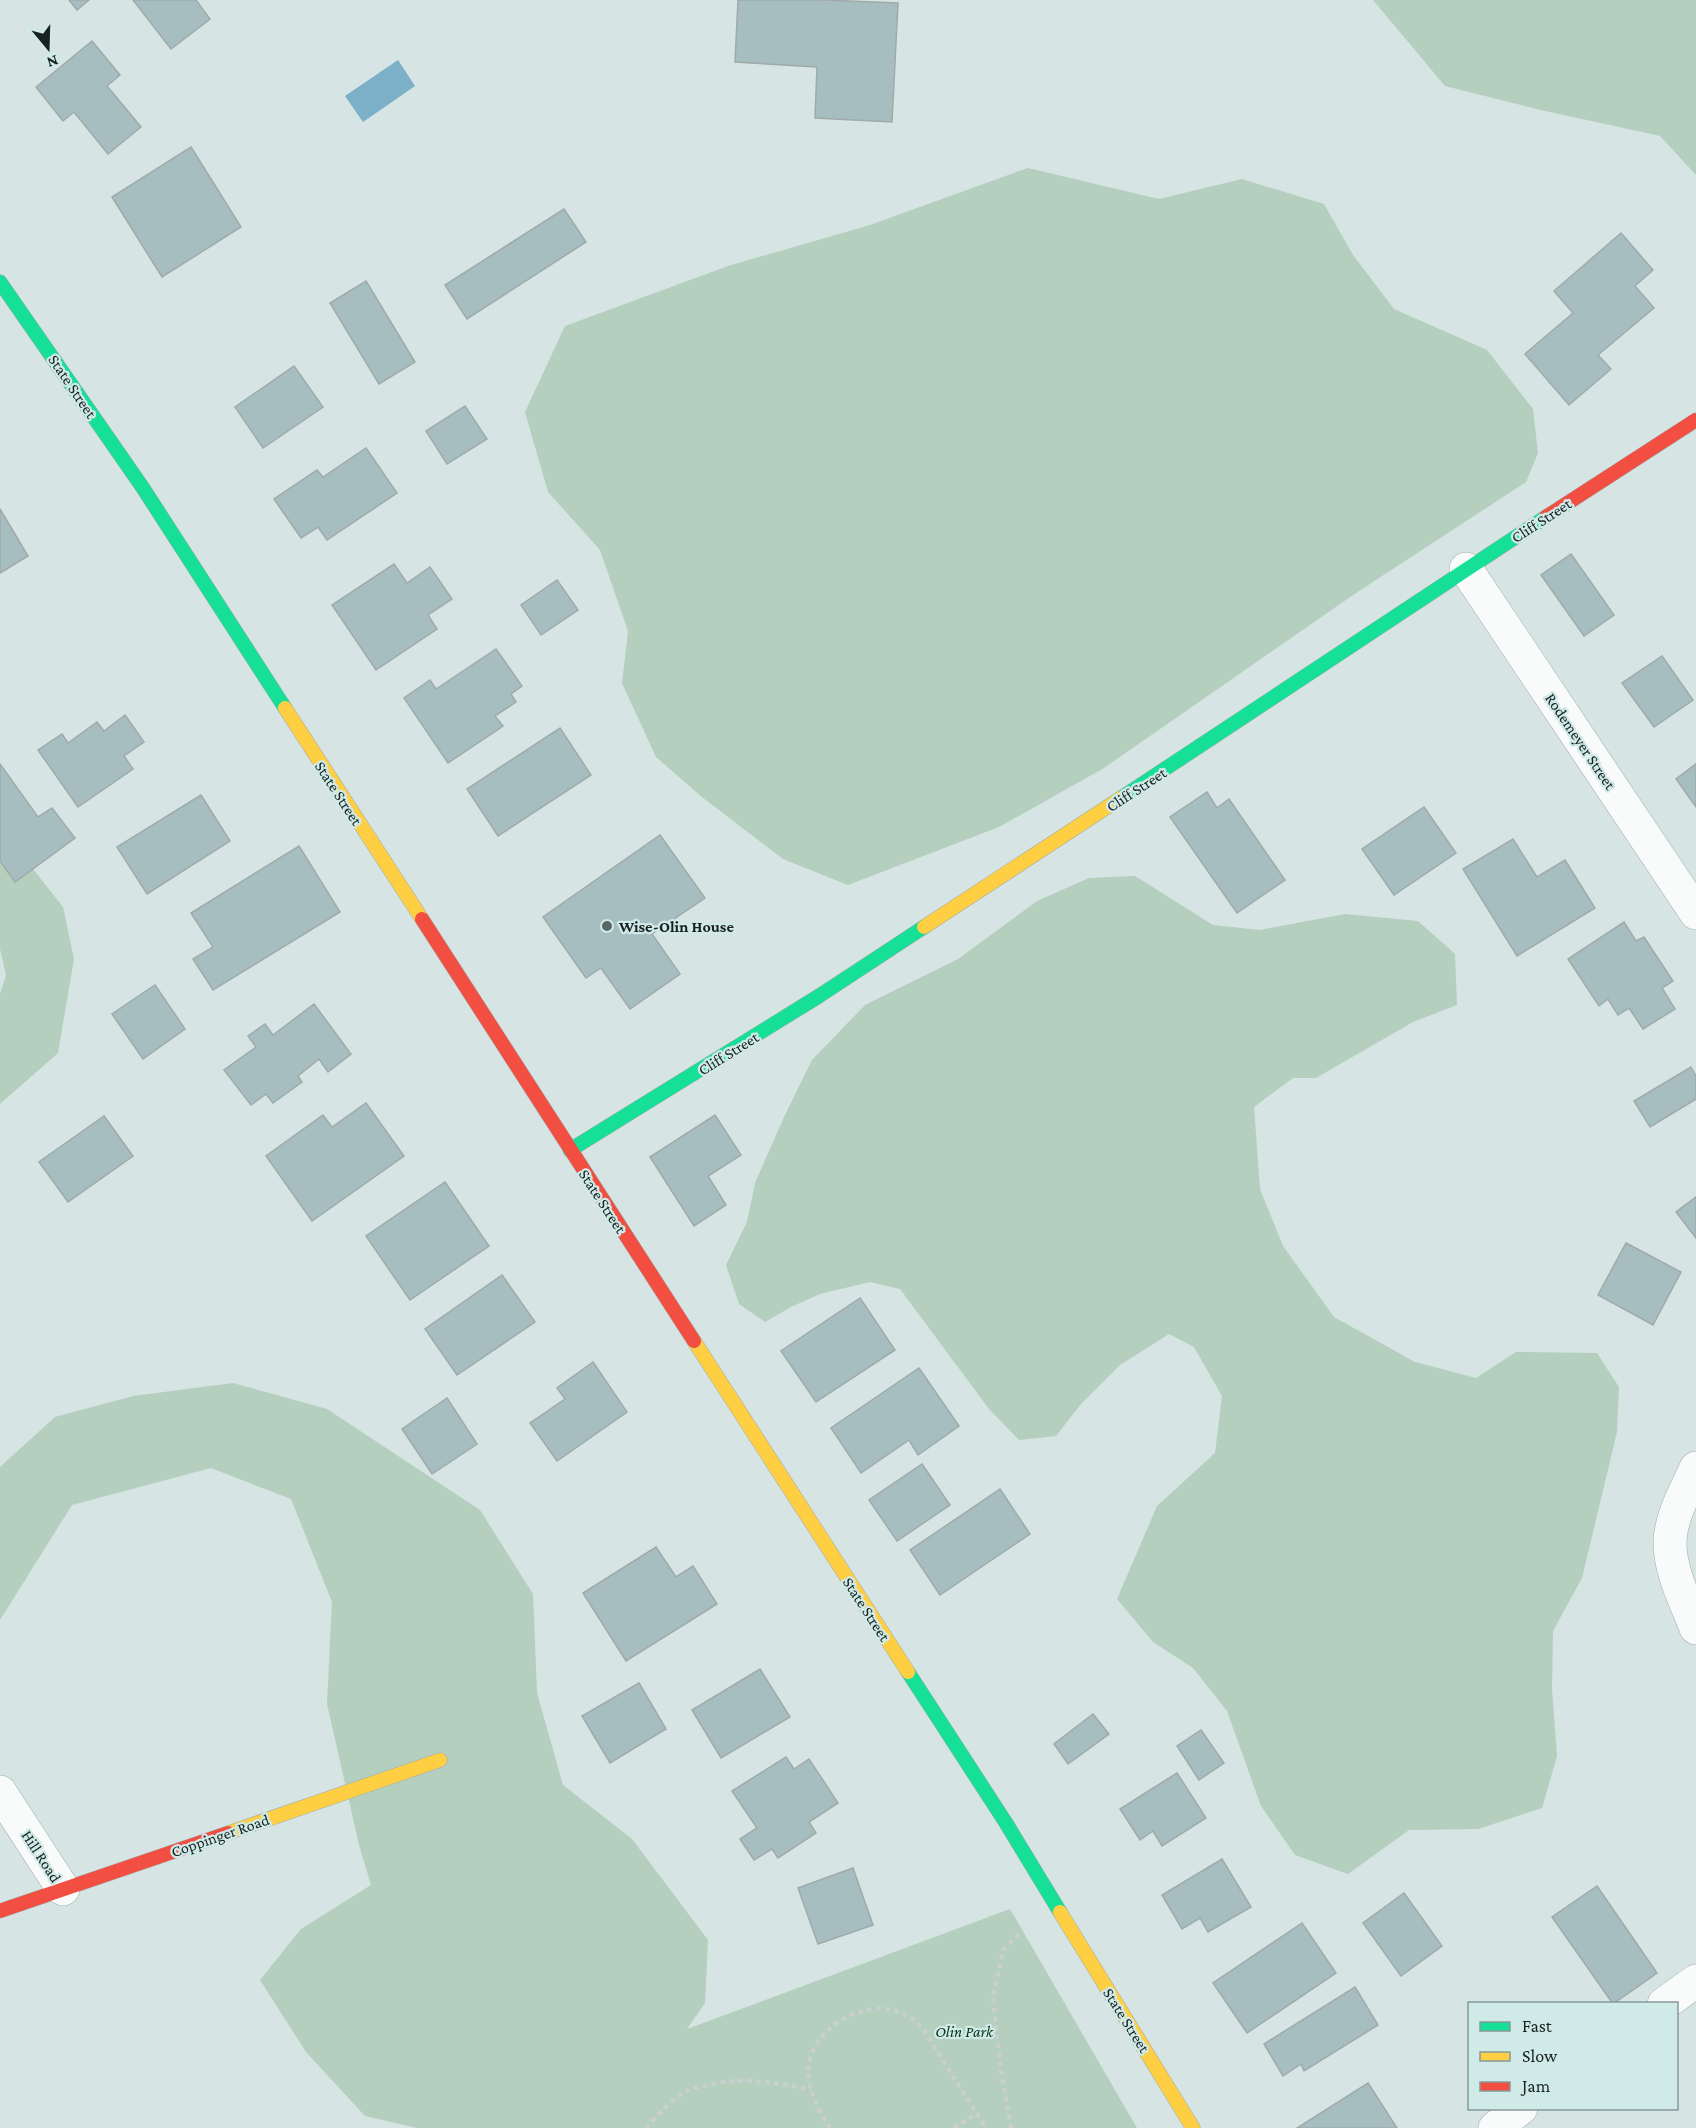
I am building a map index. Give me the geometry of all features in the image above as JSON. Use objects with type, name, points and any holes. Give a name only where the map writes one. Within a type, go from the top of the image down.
[{"type":"street","name":"State Street","points":[[0,282],[143,489],[1006,1824],[1193,2128]]},
{"type":"street","name":"Cliff Street","points":[[570,1150],[819,996],[1696,420]]},
{"type":"street","name":"Rodemeyer Street","points":[[1466,569],[1696,913]]},
{"type":"street","points":[[1696,1468],[1674,1520],[1670,1543],[1673,1565],[1696,1628]]},
{"type":"street","name":"Coppinger Road","points":[[0,1911],[440,1760]]},
{"type":"street","name":"Hill Road","points":[[0,1792],[63,1889]]},
{"type":"street","points":[[1667,2002],[1696,1981]]},
{"type":"street","points":[[1495,2128],[1520,2110]]},
{"type":"path","points":[[1011,2128],[1001,2073],[993,1998],[1003,1950],[1019,1934]]},
{"type":"path","points":[[830,2128],[811,2090],[809,2064],[813,2051],[821,2037],[833,2025],[846,2017],[882,2009],[897,2011],[912,2018],[923,2029],[986,2128]]},
{"type":"path","points":[[646,2128],[688,2090],[715,2083],[747,2080],[811,2090]]},
{"type":"path","points":[[954,2128],[977,2113]]},
{"type":"green space","points":[[1373,0],[1696,0],[1696,175],[1660,136],[1445,86]]},
{"type":"green space","points":[[1028,168],[1159,199],[1242,179],[1324,204],[1353,255],[1394,309],[1487,350],[1533,409],[1538,453],[1526,482],[1353,595],[1104,768],[999,827],[848,885],[783,859],[702,797],[656,757],[622,683],[628,631],[600,550],[548,492],[525,412],[565,326],[728,266],[870,225]]},
{"type":"green space","points":[[0,827],[63,907],[74,959],[58,1053],[0,1104],[0,994],[6,975],[0,949]]},
{"type":"green space","points":[[1135,876],[1213,925],[1260,930],[1345,914],[1418,921],[1455,954],[1457,1005],[1413,1022],[1316,1078],[1293,1078],[1254,1107],[1260,1189],[1283,1246],[1334,1317],[1415,1362],[1476,1378],[1516,1352],[1597,1353],[1619,1387],[1617,1432],[1582,1578],[1553,1631],[1552,1689],[1557,1756],[1542,1808],[1478,1829],[1409,1830],[1348,1874],[1295,1855],[1261,1806],[1227,1711],[1193,1668],[1153,1642],[1117,1599],[1157,1506],[1215,1453],[1222,1396],[1194,1347],[1169,1334],[1120,1365],[1081,1404],[1056,1436],[1019,1440],[989,1409],[900,1289],[870,1282],[820,1294],[765,1322],[739,1304],[726,1265],[747,1222],[755,1183],[812,1060],[865,1005],[958,959],[1037,901],[1089,878]]},
{"type":"green space","name":"Olin Park","points":[[233,1383],[327,1409],[480,1510],[533,1594],[537,1693],[563,1785],[632,1839],[708,1940],[705,2003],[687,2029],[1010,1909],[1137,2128],[417,2128],[365,2116],[306,2052],[260,1980],[301,1929],[371,1885],[359,1845],[327,1704],[332,1602],[291,1499],[211,1468],[72,1505],[0,1620],[0,1467],[55,1417],[133,1396]]},
{"type":"water","points":[[398,60],[415,86],[363,122],[345,96]]},
{"type":"building","points":[[69,0],[89,0],[77,10]]},
{"type":"building","points":[[133,0],[196,0],[210,19],[171,49]]},
{"type":"building","points":[[738,0],[898,3],[892,122],[815,118],[817,67],[735,62]]},
{"type":"building","points":[[92,41],[120,75],[107,86],[141,127],[108,154],[74,112],[63,121],[36,87]]},
{"type":"building","points":[[191,147],[241,227],[162,277],[112,197]]},
{"type":"building","points":[[564,209],[586,242],[467,319],[445,285]]},
{"type":"building","points":[[1621,233],[1653,270],[1635,286],[1654,308],[1598,355],[1611,369],[1569,405],[1525,354],[1573,313],[1554,291]]},
{"type":"building","points":[[366,281],[415,362],[379,384],[330,303]]},
{"type":"building","points":[[294,366],[323,407],[263,448],[235,407]]},
{"type":"building","points":[[465,406],[487,439],[447,464],[426,431]]},
{"type":"building","points":[[366,448],[397,493],[327,540],[318,527],[301,538],[274,499],[317,470],[323,477]]},
{"type":"building","points":[[0,509],[28,556],[0,573]]},
{"type":"building","points":[[1571,554],[1614,615],[1584,636],[1541,575]]},
{"type":"building","points":[[394,564],[407,583],[430,567],[452,599],[428,615],[437,629],[376,670],[332,605]]},
{"type":"building","points":[[557,580],[578,610],[541,635],[521,605]]},
{"type":"building","points":[[496,649],[522,686],[511,694],[516,702],[495,716],[503,726],[448,763],[404,698],[430,680],[436,689]]},
{"type":"building","points":[[1662,656],[1693,700],[1654,727],[1622,683]]},
{"type":"building","points":[[125,715],[144,742],[124,756],[133,769],[78,807],[38,750],[62,734],[68,743],[97,722],[104,731]]},
{"type":"building","points":[[560,728],[591,775],[498,836],[467,789]]},
{"type":"building","points":[[0,764],[38,817],[52,808],[75,838],[15,882],[0,861]]},
{"type":"building","points":[[1696,764],[1696,807],[1676,779]]},
{"type":"building","points":[[1207,792],[1217,808],[1229,799],[1285,880],[1237,913],[1170,817]]},
{"type":"building","points":[[201,795],[230,841],[147,894],[117,847]]},
{"type":"building","points":[[1424,807],[1456,853],[1394,895],[1362,849]]},
{"type":"building","name":"Wise-Olin House","points":[[660,835],[705,898],[652,934],[680,974],[630,1009],[601,968],[586,978],[543,917]]},
{"type":"building","points":[[1513,839],[1537,877],[1565,860],[1595,908],[1517,956],[1463,869]]},
{"type":"building","points":[[299,846],[340,912],[213,990],[193,959],[213,947],[191,913]]},
{"type":"building","points":[[1624,922],[1636,941],[1644,937],[1673,981],[1662,988],[1675,1009],[1643,1029],[1629,1008],[1618,1015],[1608,999],[1599,1006],[1568,959]]},
{"type":"building","points":[[155,985],[185,1029],[143,1059],[112,1014]]},
{"type":"building","points":[[314,1004],[351,1054],[328,1072],[319,1059],[298,1076],[302,1082],[273,1103],[266,1094],[251,1105],[224,1070],[256,1047],[248,1036],[265,1024],[273,1035]]},
{"type":"building","points":[[1691,1067],[1696,1076],[1696,1099],[1650,1127],[1634,1101]]},
{"type":"building","points":[[366,1103],[404,1156],[312,1221],[266,1156],[323,1115],[332,1127]]},
{"type":"building","points":[[715,1115],[741,1155],[708,1176],[726,1205],[694,1226],[650,1157]]},
{"type":"building","points":[[104,1116],[133,1156],[68,1202],[39,1162]]},
{"type":"building","points":[[445,1182],[489,1246],[410,1300],[366,1236]]},
{"type":"building","points":[[1696,1197],[1696,1238],[1676,1212]]},
{"type":"building","points":[[1626,1243],[1681,1272],[1653,1325],[1598,1295]]},
{"type":"building","points":[[502,1275],[535,1322],[457,1375],[425,1329]]},
{"type":"building","points":[[860,1298],[895,1350],[816,1402],[781,1351]]},
{"type":"building","points":[[593,1362],[627,1412],[557,1461],[530,1423],[565,1399],[557,1388]]},
{"type":"building","points":[[919,1368],[959,1426],[918,1455],[909,1440],[861,1473],[831,1428]]},
{"type":"building","points":[[447,1398],[477,1444],[432,1474],[402,1429]]},
{"type":"building","points":[[922,1464],[950,1505],[897,1541],[869,1500]]},
{"type":"building","points":[[1000,1489],[1030,1534],[940,1595],[910,1550]]},
{"type":"building","points":[[656,1547],[676,1577],[693,1566],[717,1604],[626,1661],[583,1593]]},
{"type":"building","points":[[760,1669],[790,1717],[721,1758],[692,1710]]},
{"type":"building","points":[[639,1683],[666,1729],[610,1763],[582,1716]]},
{"type":"building","points":[[1093,1714],[1109,1734],[1068,1764],[1054,1744]]},
{"type":"building","points":[[1201,1730],[1224,1763],[1199,1780],[1177,1746]]},
{"type":"building","points":[[786,1757],[794,1769],[809,1759],[838,1803],[809,1822],[816,1833],[778,1858],[772,1849],[754,1860],[740,1839],[757,1828],[732,1791]]},
{"type":"building","points":[[1177,1773],[1206,1818],[1162,1846],[1153,1831],[1140,1840],[1120,1809]]},
{"type":"building","points":[[1222,1859],[1251,1907],[1208,1932],[1200,1918],[1182,1929],[1162,1895]]},
{"type":"building","points":[[853,1868],[873,1925],[818,1944],[798,1888]]},
{"type":"building","points":[[1597,1886],[1657,1973],[1616,2002],[1612,2002],[1552,1917]]},
{"type":"building","points":[[1404,1893],[1442,1946],[1401,1976],[1363,1923]]},
{"type":"building","points":[[1302,1923],[1336,1973],[1247,2033],[1213,1983]]},
{"type":"building","points":[[1355,1987],[1378,2025],[1304,2071],[1301,2064],[1283,2076],[1264,2044]]},
{"type":"building","points":[[1368,2083],[1397,2128],[1297,2128]]},
{"type":"traffic: fast","points":[[0,282],[143,488],[285,708]]},
{"type":"traffic: fast","points":[[1121,798],[1546,517]]},
{"type":"traffic: fast","points":[[570,1150],[819,996],[924,927]]},
{"type":"traffic: fast","points":[[908,1672],[1006,1823],[1060,1912]]},
{"type":"traffic: slow","points":[[285,708],[422,919]]},
{"type":"traffic: slow","points":[[924,927],[1121,798]]},
{"type":"traffic: slow","points":[[694,1341],[908,1672]]},
{"type":"traffic: slow","points":[[228,1833],[440,1760]]},
{"type":"traffic: slow","points":[[1060,1912],[1193,2128]]},
{"type":"traffic: jam","points":[[1546,517],[1696,420]]},
{"type":"traffic: jam","points":[[422,919],[694,1341]]},
{"type":"traffic: jam","points":[[0,1911],[228,1833]]},
{"type":"place","name":"Wise-Olin House","points":[[607,926]]}]
